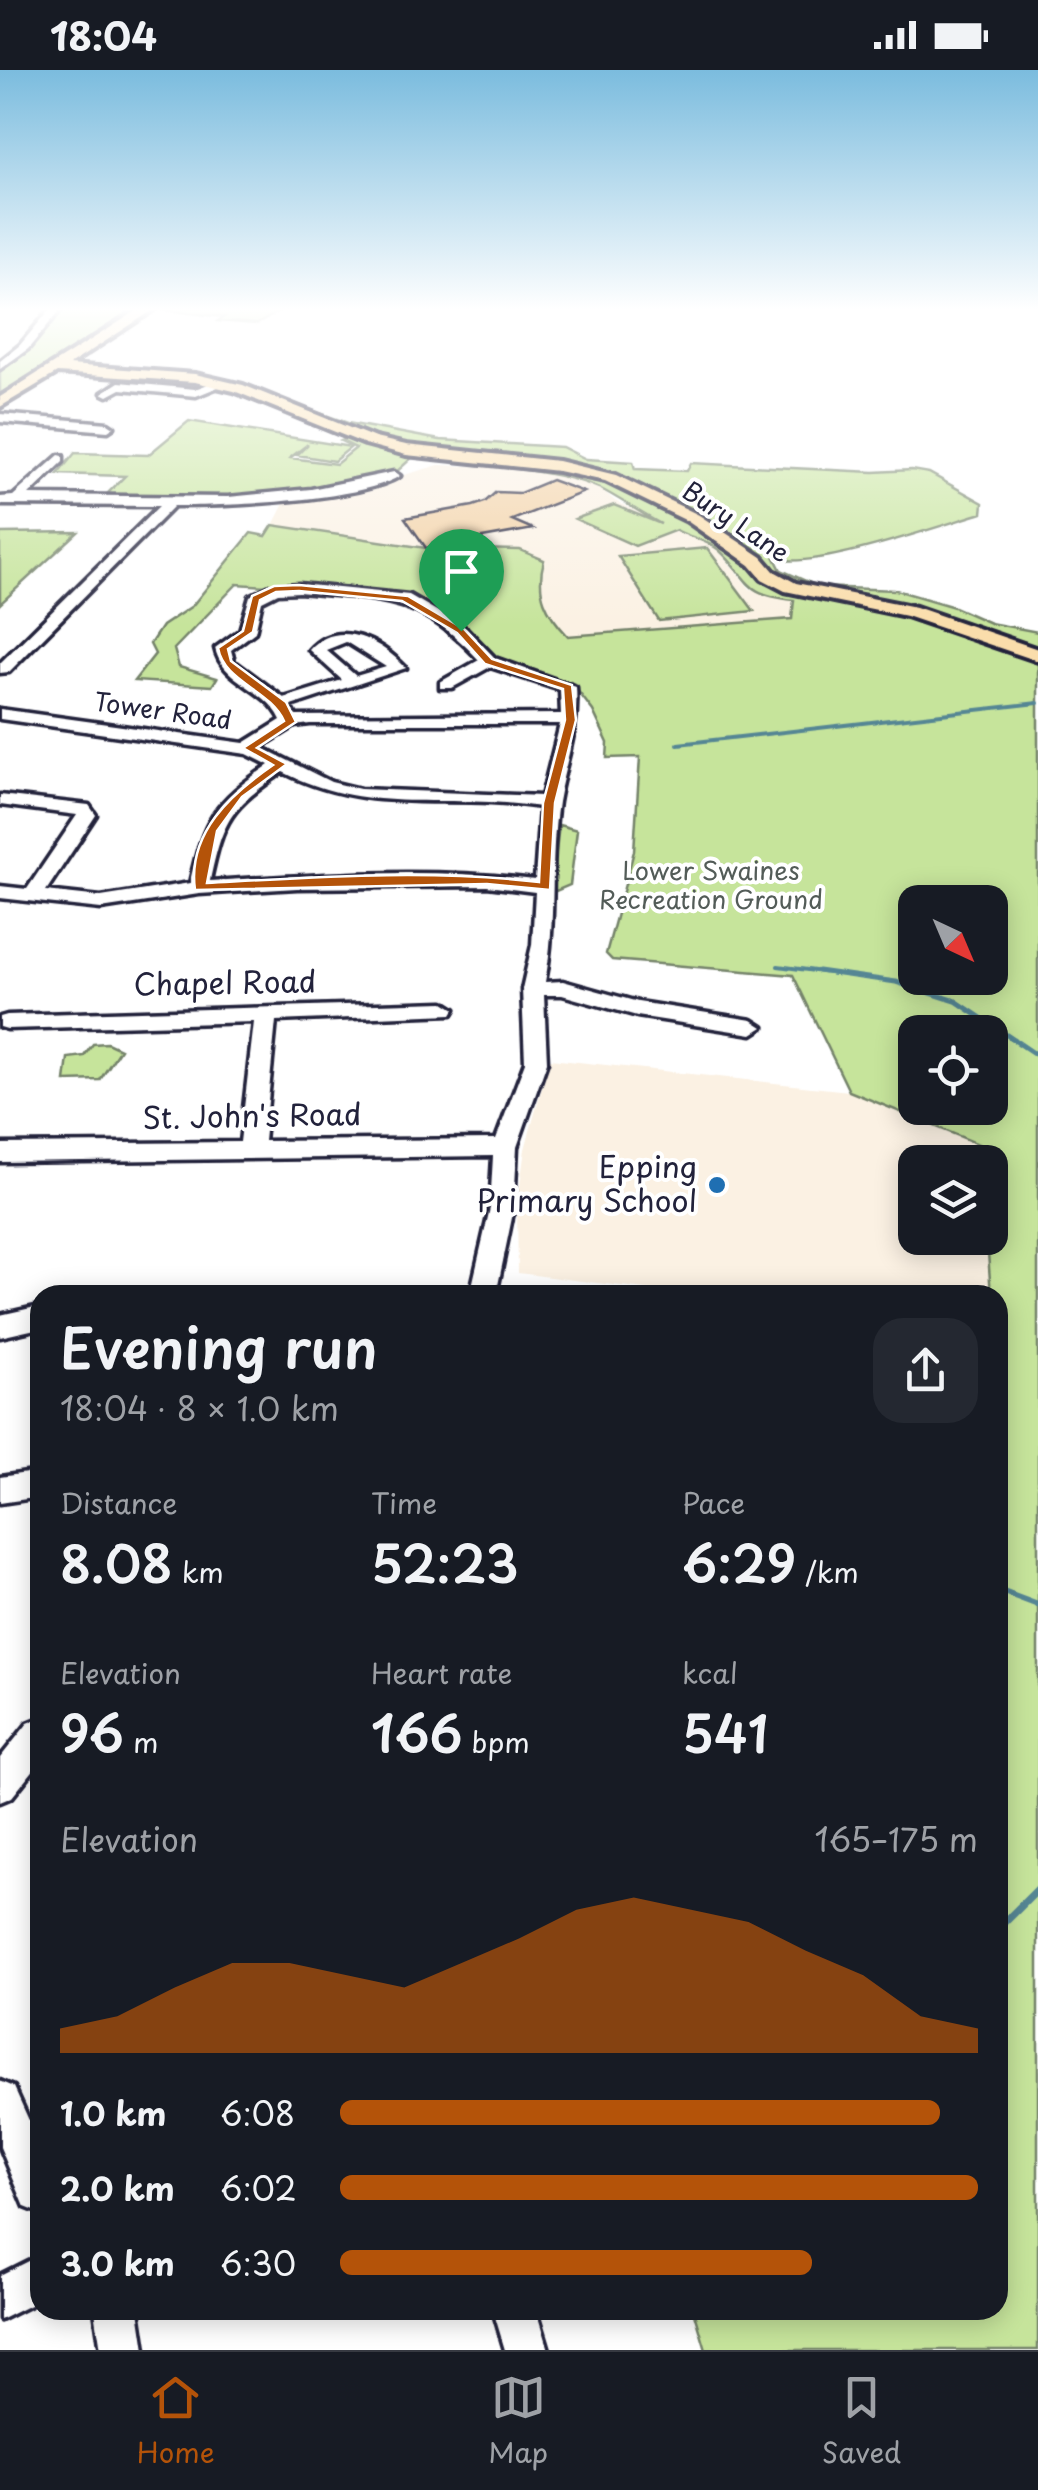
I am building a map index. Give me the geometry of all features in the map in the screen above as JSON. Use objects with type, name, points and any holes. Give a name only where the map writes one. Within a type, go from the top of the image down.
[{"type":"main road","name":"Bury Lane","points":[[301,413],[388,446],[454,457],[558,466],[610,478],[693,518],[756,561],[768,575],[791,587],[910,611],[1038,655]]},
{"type":"street","points":[[0,418],[108,427]]},
{"type":"street","points":[[17,500],[59,459]]},
{"type":"street","points":[[0,502],[76,496],[170,502],[307,495],[394,476]]},
{"type":"street","points":[[3,669],[170,502]]},
{"type":"street","points":[[290,722],[282,704],[226,663],[223,648],[248,632],[255,598],[274,589],[404,598],[461,631],[488,662],[568,687],[570,720],[549,803],[542,945],[533,989],[536,1062],[505,1147],[502,1208],[486,1285]]},
{"type":"street","points":[[446,685],[488,662]]},
{"type":"street","points":[[282,704],[354,682]]},
{"type":"street","name":"Tower Road","points":[[0,714],[248,748],[325,786],[371,796],[487,797],[549,803]]},
{"type":"street","points":[[248,748],[290,722],[310,719],[570,720]]},
{"type":"street","points":[[200,888],[211,831],[238,794],[282,764]]},
{"type":"street","points":[[0,800],[82,809],[86,815],[33,896]]},
{"type":"street","points":[[0,892],[101,904],[200,888],[298,882],[487,880],[545,887]]},
{"type":"street","points":[[533,989],[564,988],[637,1010],[752,1027]]},
{"type":"street","name":"Chapel Road","points":[[7,1022],[444,1009]]},
{"type":"street","points":[[250,1149],[266,1014]]},
{"type":"street","name":"St. John's Road","points":[[0,1153],[505,1147]]},
{"type":"street","points":[[0,1326],[30,1319]]},
{"type":"street","points":[[0,1490],[30,1486]]},
{"type":"street","points":[[0,1785],[30,1748]]},
{"type":"street","points":[[0,2101],[30,2169]]},
{"type":"street","points":[[0,2299],[30,2282]]},
{"type":"street","points":[[118,2320],[123,2350]]},
{"type":"street","points":[[517,2320],[527,2350]]},
{"type":"shaded area","points":[[439,465],[514,468],[564,476],[602,490],[615,501],[717,548],[750,589],[794,600],[792,619],[568,636],[546,612],[540,573],[479,548],[426,548],[273,525],[286,500],[341,493]]},
{"type":"shaded area","name":"Epping Primary School","points":[[550,1059],[849,1091],[898,1111],[898,1125],[932,1125],[981,1145],[898,1145],[898,1255],[988,1255],[990,1285],[613,1285],[518,1273],[517,1207],[525,1149]]},
{"type":"green space","name":"Lower Swaines Recreation Ground","points":[[307,413],[440,440],[562,447],[586,459],[633,462],[635,469],[687,471],[691,463],[929,473],[983,503],[982,513],[844,553],[792,561],[775,558],[781,570],[819,587],[896,590],[954,607],[990,623],[1038,632],[1038,2350],[706,2350],[697,2320],[1008,2320],[1008,1285],[990,1285],[988,1255],[1008,1255],[1008,1145],[981,1145],[932,1125],[1008,1125],[1008,1015],[898,1015],[898,1111],[849,1091],[793,975],[612,960],[606,954],[634,851],[640,757],[607,758],[608,743],[593,711],[571,682],[490,660],[406,595],[237,584],[174,649],[179,667],[217,678],[212,686],[134,681],[155,654],[150,644],[162,626],[192,606],[251,533],[266,536],[273,525],[426,548],[520,550],[544,560],[544,602],[568,636],[792,619],[794,600],[756,590],[709,544],[676,530],[635,546],[575,519],[614,505],[661,524],[599,488],[514,468],[519,462],[416,454],[394,474],[316,491],[288,489],[255,497],[105,496],[125,476],[58,474],[75,453],[148,455],[189,421],[351,447],[334,461],[297,455],[308,444],[290,458],[336,464],[356,448],[341,441],[356,435]]},
{"type":"green space","points":[[78,532],[0,604],[0,533]]},
{"type":"green space","points":[[707,548],[754,611],[659,621],[618,556]]},
{"type":"green space","points":[[559,825],[577,830],[570,885],[551,893]]},
{"type":"green space","points":[[107,1043],[120,1049],[100,1080],[65,1081],[68,1058],[84,1056],[93,1044]]},
{"type":"building","points":[[551,480],[584,492],[512,520],[533,529],[426,548],[405,518],[473,506],[496,492],[520,493]]},
{"type":"waterway","points":[[678,744],[1038,703]]},
{"type":"waterway","points":[[778,966],[837,974]]},
{"type":"waterway","points":[[818,971],[896,982],[956,1001],[1038,1056]]},
{"type":"waterway","points":[[1008,1594],[1038,1605]]},
{"type":"waterway","points":[[1008,1919],[1038,1889]]},
{"type":"place","name":"Epping Primary School","points":[[717,1185]]},
{"type":"route","points":[[299,588],[404,598],[461,631],[488,662],[568,687],[570,720],[549,803],[545,887],[487,880],[298,882],[200,888],[211,831],[238,794],[282,764],[248,748],[290,722],[282,704],[226,663],[223,648],[248,632],[255,598],[274,589],[299,588]]}]
